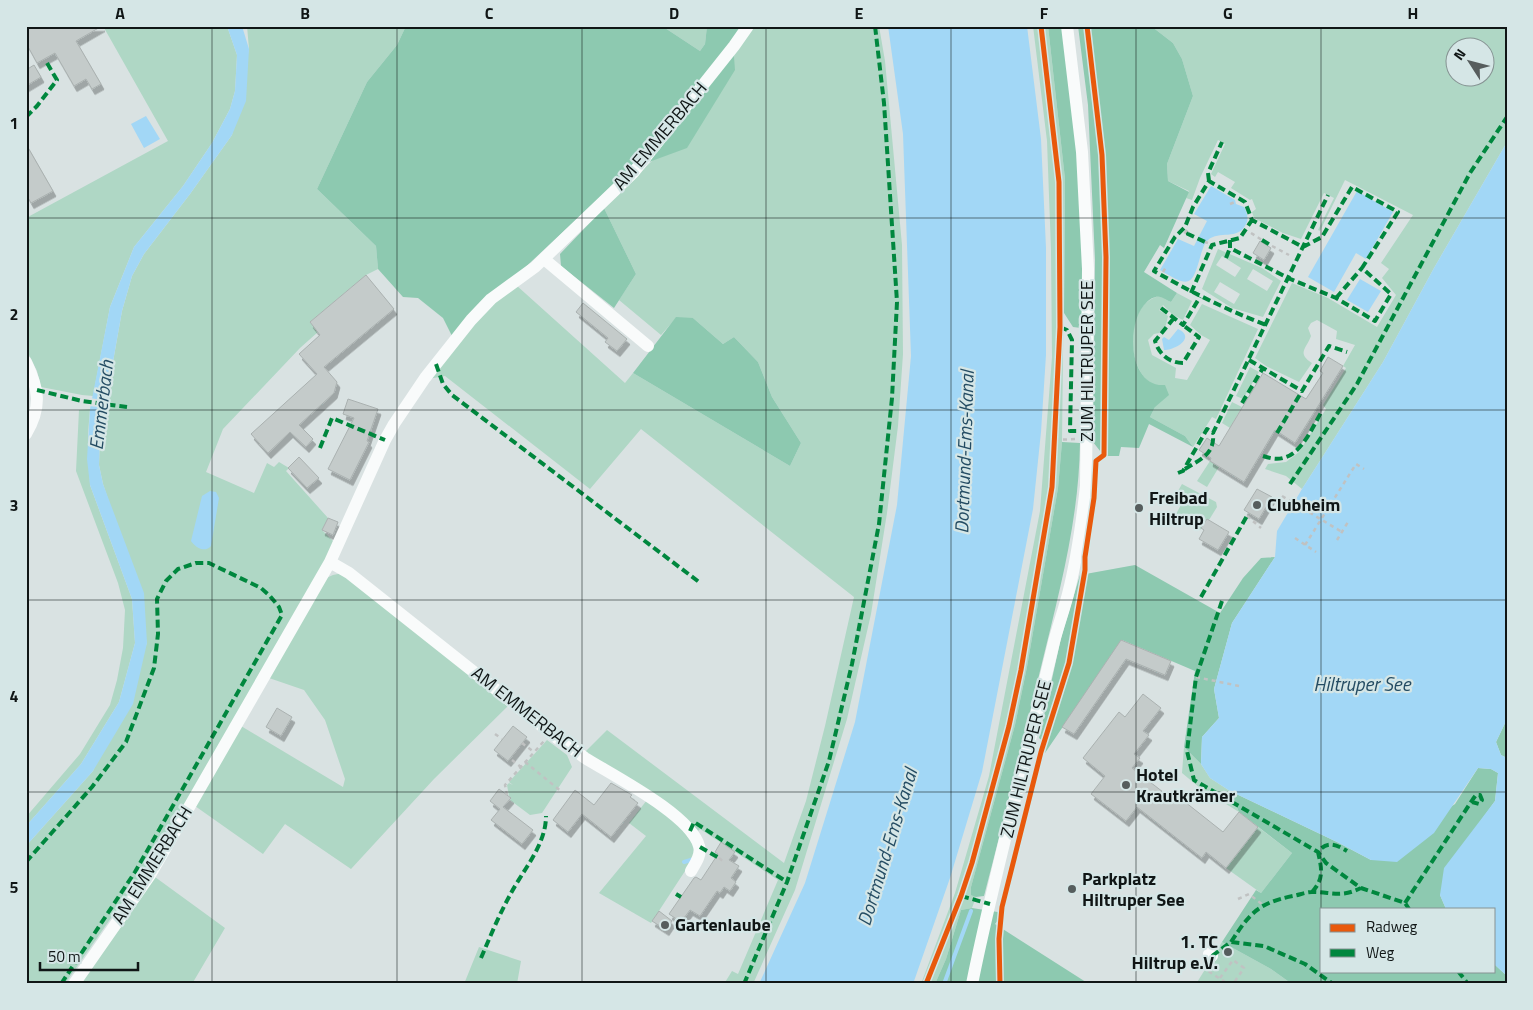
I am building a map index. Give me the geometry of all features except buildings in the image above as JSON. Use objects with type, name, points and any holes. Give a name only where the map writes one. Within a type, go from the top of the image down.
[{"type":"street","name":"AM EMMERBACH","points":[[74,984],[150,874],[330,562],[385,440],[425,378],[471,320],[491,299],[535,268],[633,173],[748,26]]},
{"type":"street","name":"ZUM HILTRUPER SEE","points":[[972,984],[981,938],[1030,746],[1055,638],[1068,594],[1083,514],[1086,486],[1087,259],[1082,143],[1067,26]]},
{"type":"street","points":[[544,259],[648,346]]},
{"type":"street","points":[[26,362],[36,384],[38,398],[34,417],[26,434]]},
{"type":"street","name":"AM EMMERBACH","points":[[330,562],[349,573],[551,733],[586,758],[623,779],[680,820],[695,837],[700,847],[700,854],[690,871]]},
{"type":"path","points":[[1230,204],[1235,202]]},
{"type":"path","points":[[1184,231],[1188,233]]},
{"type":"path","points":[[1251,233],[1262,240]]},
{"type":"path","points":[[1272,246],[1289,255]]},
{"type":"path","points":[[1163,272],[1166,267]]},
{"type":"path","points":[[1055,440],[1073,439]]},
{"type":"path","points":[[1305,545],[1356,464],[1364,469]]},
{"type":"path","points":[[1282,496],[1342,532]]},
{"type":"path","points":[[1247,516],[1262,528]]},
{"type":"path","points":[[1337,540],[1348,522]]},
{"type":"path","points":[[1295,538],[1316,552]]},
{"type":"path","points":[[1196,677],[1239,686]]},
{"type":"path","points":[[507,795],[505,785],[551,733]]},
{"type":"path","points":[[496,734],[502,739]]},
{"type":"path","points":[[522,743],[534,752]]},
{"type":"path","points":[[512,760],[521,767]]},
{"type":"path","points":[[525,762],[562,792]]},
{"type":"path","points":[[719,858],[723,861]]},
{"type":"path","points":[[1238,899],[1249,894],[1263,904]]},
{"type":"path","points":[[1220,978],[1233,960],[1244,968],[1233,984]]},
{"type":"path","points":[[1202,967],[1228,984]]},
{"type":"green space","points":[[103,26],[227,26],[237,55],[235,91],[230,109],[212,143],[183,186],[134,247],[110,307],[93,396],[41,387],[37,371],[26,349],[26,218],[168,141]]},
{"type":"green space","points":[[247,26],[406,26],[397,45],[367,82],[317,189],[376,246],[378,269],[366,275],[310,322],[318,332],[300,348],[223,429],[206,472],[254,493],[267,463],[274,467],[279,462],[289,468],[286,471],[328,518],[322,530],[335,543],[197,785],[146,868],[65,984],[26,984],[26,846],[93,771],[147,643],[99,465],[100,435],[122,311],[132,276],[144,254],[232,135],[249,49]]},
{"type":"green space","points":[[406,26],[662,26],[700,51],[705,44],[707,26],[744,26],[732,52],[735,70],[687,148],[630,169],[452,336],[443,318],[418,298],[403,297],[378,269],[376,246],[317,189],[367,82],[397,45]]},
{"type":"green space","points":[[662,26],[707,26],[705,44],[700,51]]},
{"type":"green space","points":[[750,26],[879,26],[885,61],[902,245],[903,354],[898,426],[887,513],[871,614],[847,719],[795,890],[753,984],[724,984],[732,971],[738,974],[778,880],[700,829],[697,832],[585,752],[607,730],[784,863],[806,801],[854,597],[641,429],[590,489],[445,376],[428,379],[472,322],[516,285],[625,383],[633,373],[790,466],[801,443],[772,397],[758,362],[734,337],[723,344],[693,318],[676,318],[661,335],[619,300],[636,274],[604,208],[653,160],[687,147],[732,52]]},
{"type":"green space","points":[[1033,26],[1048,26],[1065,179],[1062,442],[1058,488],[1015,725],[971,887],[972,894],[976,897],[972,908],[961,910],[946,959],[935,984],[921,984],[955,893],[989,776],[1040,511],[1052,357],[1051,250],[1047,141]]},
{"type":"green space","points":[[1048,26],[1063,26],[1075,116],[1084,269],[1081,328],[1073,327],[1064,313],[1065,179]]},
{"type":"green space","points":[[1078,26],[1151,26],[1173,43],[1182,59],[1193,96],[1167,164],[1168,181],[1189,192],[1164,248],[1160,245],[1144,272],[1177,293],[1171,302],[1158,297],[1147,302],[1135,324],[1133,338],[1137,366],[1144,376],[1153,383],[1165,385],[1169,395],[1155,407],[1150,417],[1185,436],[1193,447],[1149,424],[1139,448],[1121,447],[1119,456],[1104,456],[1093,442],[1095,260],[1088,105]]},
{"type":"green space","points":[[1151,26],[1507,26],[1507,142],[1434,268],[1383,362],[1302,489],[1286,476],[1265,469],[1268,464],[1286,462],[1299,452],[1326,409],[1323,405],[1346,368],[1343,366],[1355,345],[1336,339],[1337,331],[1317,320],[1311,323],[1308,328],[1311,336],[1304,350],[1305,356],[1312,363],[1299,382],[1266,366],[1255,358],[1292,283],[1328,298],[1377,327],[1396,295],[1382,278],[1389,269],[1381,263],[1413,215],[1345,180],[1320,231],[1318,230],[1334,198],[1324,193],[1301,239],[1283,233],[1254,218],[1252,212],[1256,209],[1252,199],[1250,200],[1231,188],[1235,182],[1218,172],[1215,177],[1211,174],[1225,144],[1218,140],[1192,200],[1186,198],[1189,191],[1168,181],[1167,164],[1193,96],[1182,59],[1173,43]]},
{"type":"green space","points":[[604,208],[636,274],[614,308],[561,266],[560,254]]},
{"type":"green space","points":[[1218,249],[1262,268],[1281,281],[1263,317],[1232,308],[1202,289]],"holes":[[[1222,256],[1241,268],[1235,277],[1216,265]],[[1253,269],[1273,281],[1267,291],[1247,279]],[[1220,282],[1240,294],[1234,304],[1214,292]]]},
{"type":"green space","points":[[1177,293],[1192,301],[1183,320],[1173,315],[1163,305],[1159,310],[1168,316],[1166,325],[1159,333],[1154,334],[1148,340],[1152,355],[1176,368],[1175,378],[1187,380],[1210,340],[1190,325],[1202,304],[1258,329],[1216,419],[1212,417],[1193,447],[1185,436],[1150,417],[1155,407],[1156,386],[1140,372],[1134,352],[1133,330],[1140,310],[1146,303],[1156,297],[1161,297],[1171,302]]},
{"type":"green space","points":[[676,317],[693,318],[723,344],[734,337],[758,362],[772,397],[801,443],[790,466],[633,373]]},
{"type":"green space","points":[[1250,367],[1259,372],[1243,399],[1236,396]]},
{"type":"green space","points":[[1232,402],[1242,407],[1230,428],[1222,423]]},
{"type":"green space","points":[[90,409],[88,434],[90,485],[132,599],[135,643],[119,702],[81,764],[26,826],[26,817],[80,754],[110,705],[123,648],[125,610],[118,583],[76,471],[79,410]]},
{"type":"green space","points":[[1062,442],[1080,443],[1076,500],[1067,556],[984,896],[976,897],[971,895],[971,887],[1015,725],[1027,667],[1058,488]]},
{"type":"green space","points":[[1210,461],[1219,467],[1207,487],[1197,481]]},
{"type":"green space","points":[[1182,484],[1216,502],[1217,507],[1200,530],[1175,516],[1182,503],[1174,498]]},
{"type":"green space","points":[[1275,557],[1232,623],[1214,689],[1219,718],[1202,737],[1201,764],[1184,747],[1195,671],[1122,640],[1045,753],[1046,744],[1039,738],[1061,638],[1080,575],[1135,565],[1220,613],[1243,578],[1261,558]]},
{"type":"green space","points":[[343,573],[510,704],[434,779],[351,869],[285,824],[263,854],[195,806],[241,726],[343,787],[345,779],[325,720],[304,690],[269,678],[324,579]]},
{"type":"green space","points":[[1507,719],[1507,758],[1501,755],[1496,742]]},
{"type":"green space","points":[[547,740],[567,755],[572,767],[542,813],[530,815],[510,800],[507,785],[509,783],[513,785],[509,782]]},
{"type":"green space","points":[[1184,747],[1201,764],[1210,778],[1230,791],[1239,812],[1200,788],[1182,773]]},
{"type":"green space","points":[[1478,768],[1491,769],[1498,773],[1495,801],[1477,826],[1440,895],[1446,908],[1320,908],[1320,972],[1496,972],[1496,966],[1507,976],[1507,984],[1292,984],[1271,969],[1222,942],[1256,890],[1261,893],[1292,853],[1239,812],[1230,791],[1371,860],[1455,804]]},
{"type":"green space","points":[[647,800],[677,822],[694,846],[694,855],[687,868],[651,923],[599,893],[646,836],[629,823]]},
{"type":"green space","points":[[1258,827],[1292,853],[1261,893],[1226,868]]},
{"type":"green space","points":[[155,877],[225,928],[192,984],[80,984]]},
{"type":"green space","points":[[972,908],[1004,913],[995,924],[1089,984],[935,984],[946,959],[961,910]]},
{"type":"green space","name":"1. TC Hiltrup e.V.","points":[[1222,942],[1271,969],[1292,984],[1196,984]]},
{"type":"green space","points":[[479,947],[521,961],[517,984],[464,984]]},
{"type":"water","name":"Emmerbach","points":[[227,26],[242,26],[249,49],[246,101],[232,135],[144,254],[132,276],[122,311],[100,435],[99,465],[103,484],[144,593],[147,643],[133,704],[93,771],[26,846],[26,826],[81,764],[119,702],[135,643],[132,599],[90,485],[87,459],[90,409],[110,307],[134,247],[183,186],[212,143],[230,109],[235,91],[237,55]]},
{"type":"water","name":"Dortmund-Ems-Kanal","points":[[888,26],[1027,26],[1041,139],[1046,248],[1046,355],[1033,509],[982,772],[950,878],[913,984],[759,984],[805,883],[855,722],[897,505],[911,356],[903,134]]},
{"type":"water","points":[[146,116],[160,139],[144,148],[131,124]]},
{"type":"water","name":"Hiltruper See","points":[[1507,142],[1507,719],[1496,742],[1501,755],[1507,758],[1507,976],[1496,966],[1496,908],[1446,908],[1440,895],[1444,868],[1495,801],[1498,773],[1491,769],[1478,768],[1434,833],[1397,862],[1371,860],[1230,791],[1210,778],[1201,764],[1202,737],[1219,718],[1214,689],[1232,623],[1275,557],[1277,531],[1383,362],[1434,268]]},
{"type":"water","points":[[1211,186],[1235,200],[1236,204],[1244,207],[1247,222],[1243,229],[1238,232],[1212,237],[1208,240],[1204,246],[1195,273],[1192,278],[1184,282],[1160,270],[1178,239],[1194,246],[1207,221],[1194,214]]},
{"type":"water","points":[[1357,191],[1393,212],[1366,259],[1356,253],[1334,292],[1308,277]]},
{"type":"water","points":[[1360,279],[1381,291],[1368,312],[1347,300]]},
{"type":"water","points":[[1178,329],[1183,332],[1185,339],[1174,348],[1164,350],[1162,339],[1164,337],[1169,340]]},
{"type":"water","points":[[210,491],[216,492],[219,498],[211,546],[203,549],[195,546],[191,541],[202,496]]},
{"type":"pier","points":[[90,398],[108,401],[107,408],[89,406]]},
{"type":"waterway","points":[[684,862],[694,859]]},
{"type":"waterway","points":[[944,984],[971,911]]},
{"type":"marked path","points":[[744,984],[787,882],[829,761],[852,664],[879,524],[892,398],[897,302],[884,103],[875,26]]},
{"type":"marked path","points":[[26,117],[57,80],[47,63]]},
{"type":"marked path","points":[[1290,484],[1357,384],[1470,173],[1507,117]]},
{"type":"marked path","points":[[1209,181],[1208,173],[1222,142]]},
{"type":"marked path","points":[[1230,240],[1230,248],[1288,278],[1336,298],[1375,321],[1391,294],[1362,268],[1398,212],[1352,187],[1322,237],[1303,247],[1252,220],[1245,202],[1209,181],[1193,207],[1185,227],[1175,237],[1154,271],[1209,300],[1266,325]]},
{"type":"marked path","points":[[1178,473],[1183,471],[1207,429],[1213,433],[1328,195]]},
{"type":"marked path","points":[[1191,293],[1212,245],[1240,238],[1252,220]]},
{"type":"marked path","points":[[1189,233],[1205,242]]},
{"type":"marked path","points":[[1262,240],[1272,246]]},
{"type":"marked path","points":[[1226,258],[1230,248]]},
{"type":"marked path","points":[[1336,298],[1362,268]]},
{"type":"marked path","points":[[1161,308],[1183,325],[1200,297]]},
{"type":"marked path","points":[[1174,318],[1155,341],[1165,357],[1178,363],[1183,363],[1199,337],[1183,325]]},
{"type":"marked path","points":[[1060,327],[1067,330],[1072,340],[1070,431],[1087,431]]},
{"type":"marked path","points":[[1249,360],[1302,391],[1329,346],[1347,352]]},
{"type":"marked path","points":[[436,364],[443,384],[452,395],[699,582]]},
{"type":"marked path","points":[[1242,403],[1263,368]]},
{"type":"marked path","points":[[37,390],[82,401],[127,407]]},
{"type":"marked path","points":[[1277,433],[1302,391]]},
{"type":"marked path","points":[[1263,456],[1280,459],[1296,451],[1306,439],[1322,411]]},
{"type":"marked path","points":[[320,448],[332,418],[385,440]]},
{"type":"marked path","points":[[1185,469],[1206,455],[1212,446],[1213,433]]},
{"type":"marked path","points":[[1201,597],[1248,514]]},
{"type":"marked path","points":[[26,862],[92,787],[126,742],[154,668],[158,634],[157,599],[166,581],[178,569],[196,563],[209,563],[261,588],[279,607],[282,615],[135,872],[61,984]]},
{"type":"marked path","points":[[1222,601],[1196,677],[1187,751],[1194,780],[1318,852],[1326,863],[1361,888],[1405,903],[1408,908]]},
{"type":"marked path","points":[[1405,903],[1473,799],[1476,795],[1480,795],[1482,800],[1479,804],[1472,802]]},
{"type":"marked path","points":[[481,958],[506,903],[538,847],[545,827],[546,816]]},
{"type":"marked path","points":[[690,831],[694,822],[787,882]]},
{"type":"marked path","points":[[1312,892],[1319,883],[1321,874],[1318,852],[1321,848],[1332,845],[1347,851]]},
{"type":"marked path","points":[[700,847],[719,858]]},
{"type":"marked path","points":[[1231,942],[1250,917],[1271,902],[1307,892],[1342,894],[1361,888]]},
{"type":"marked path","points":[[676,894],[681,897]]},
{"type":"marked path","points":[[961,896],[990,904]]},
{"type":"marked path","points":[[1212,956],[1231,942],[1264,946],[1305,964],[1333,984]]},
{"type":"marked path","points":[[1459,972],[1468,984]]},
{"type":"cycle path","points":[[926,984],[972,863],[1009,726],[1021,670],[1052,487],[1060,327],[1059,182],[1041,26]]},
{"type":"cycle path","points":[[1000,984],[999,939],[1002,907],[1041,752],[1069,663],[1085,570],[1085,557],[1094,498],[1096,461],[1104,455],[1106,257],[1102,155],[1087,26]]},
{"type":"place","name":"Clubheim","points":[[1257,505]]},
{"type":"place","name":"Freibad Hiltrup","points":[[1139,508]]},
{"type":"place","name":"Hotel Krautkrämer","points":[[1126,785]]},
{"type":"place","name":"Parkplatz Hiltruper See","points":[[1072,889]]},
{"type":"place","name":"Gartenlaube","points":[[665,925]]},
{"type":"place","name":"1. TC Hiltrup e.V.","points":[[1228,952]]}]
